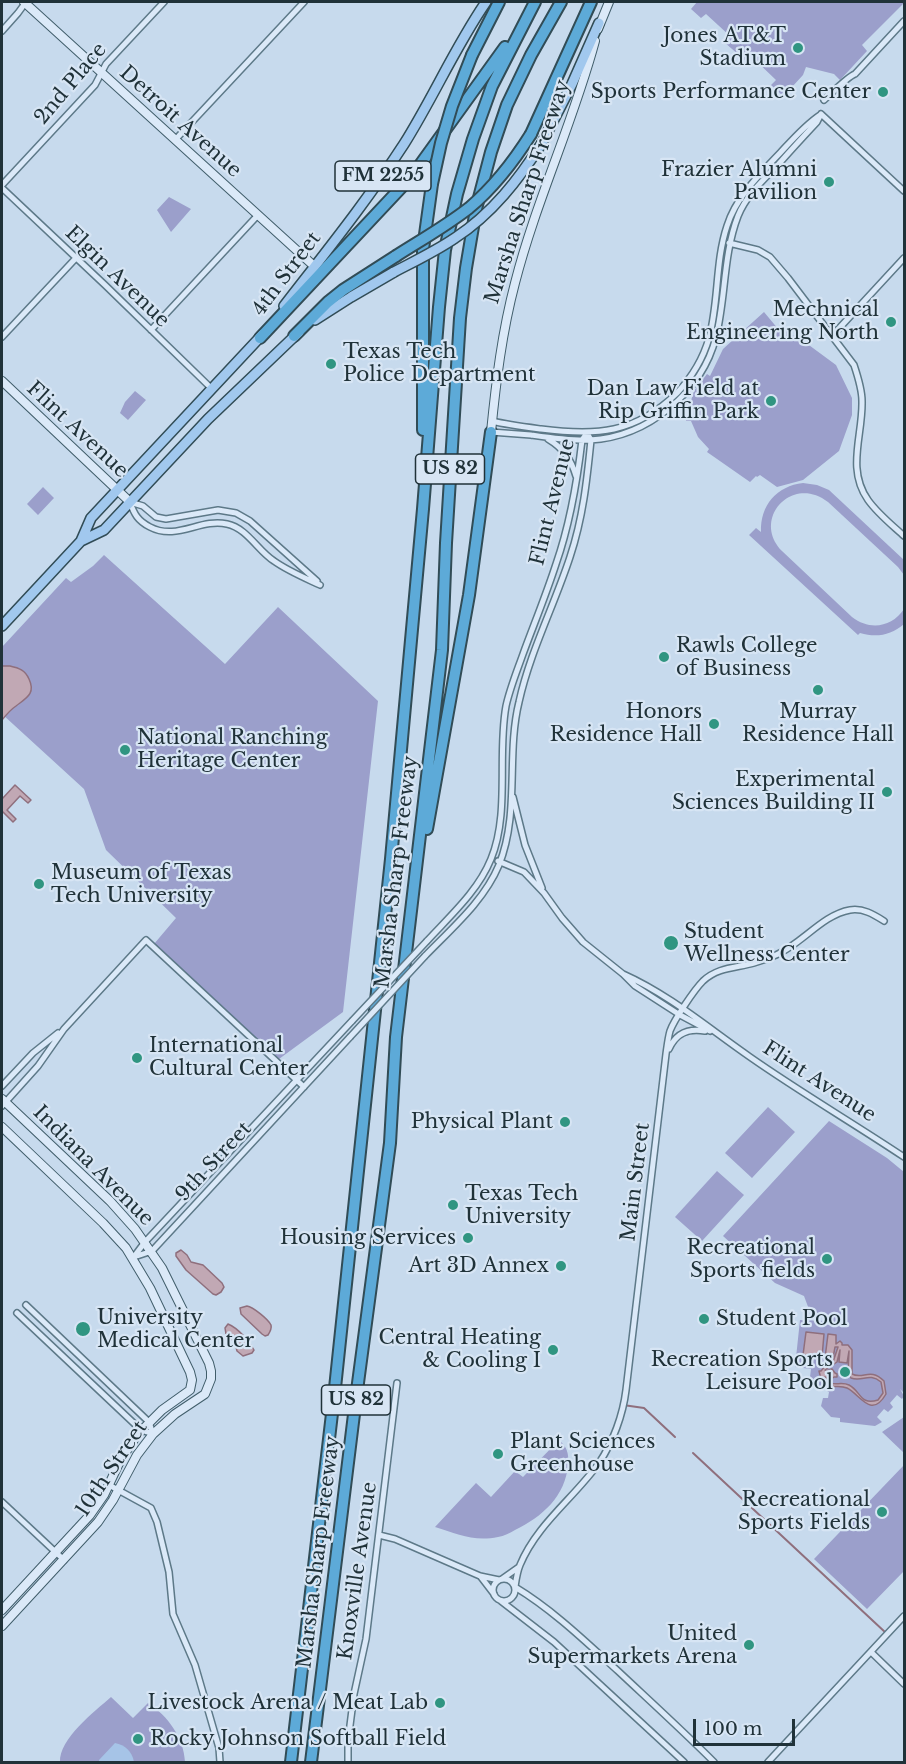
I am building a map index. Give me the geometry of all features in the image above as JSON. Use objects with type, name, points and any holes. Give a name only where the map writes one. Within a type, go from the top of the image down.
[{"type":"highway","points":[[423,509],[423,249],[432,184],[441,142],[472,55],[499,2]]},
{"type":"highway","points":[[260,338],[412,176],[502,52],[535,2]]},
{"type":"highway","name":"Marsha Sharp Freeway","points":[[291,1762],[335,1388],[390,871],[445,250],[457,194],[492,86],[535,2]]},
{"type":"highway","name":"Marsha Sharp Freeway","points":[[311,1762],[390,1143],[396,1037],[442,650],[460,318],[476,209],[491,152],[507,105],[531,55],[561,2]]},
{"type":"highway","points":[[294,336],[343,290],[447,224],[471,206],[497,181],[531,134],[591,2]]},
{"type":"highway","points":[[406,953],[413,937],[423,853],[467,605],[491,426]]},
{"type":"highway","points":[[285,1762],[297,1713]]},
{"type":"main road","name":"4th Street","points":[[2,626],[81,541],[91,518],[260,338],[389,167],[486,2]]},
{"type":"main road","name":"FM 2255","points":[[294,336],[324,313],[456,238],[500,201],[542,143],[599,23]]},
{"type":"main road","name":"4th Street","points":[[81,541],[105,530],[208,419],[294,336]]},
{"type":"street","name":"Detroit Avenue","points":[[25,2],[314,266]]},
{"type":"street","points":[[2,31],[25,2]]},
{"type":"street","name":"2nd Place","points":[[2,186],[95,85],[106,64],[164,2]]},
{"type":"street","points":[[175,140],[304,2]]},
{"type":"street","name":"Marsha Sharp Freeway","points":[[491,426],[503,332],[515,282],[533,222],[590,58],[599,23],[609,2]]},
{"type":"street","points":[[824,99],[850,75],[855,74],[904,21]]},
{"type":"street","points":[[491,426],[587,433],[603,432],[625,426],[651,414],[679,390],[694,372],[708,342],[723,242],[733,211],[748,188],[808,123],[821,114]]},
{"type":"street","points":[[491,426],[544,437],[591,440],[620,435],[648,422],[679,400],[697,378],[711,352],[730,243],[739,214],[747,199],[814,126],[821,114]]},
{"type":"street","points":[[821,114],[904,191]]},
{"type":"street","name":"Elgin Avenue","points":[[2,186],[212,389]]},
{"type":"street","points":[[152,330],[258,215]]},
{"type":"street","points":[[723,242],[758,250],[770,257],[854,365],[861,391],[862,408],[856,460],[861,488],[874,508],[904,536]]},
{"type":"street","points":[[2,337],[76,258]]},
{"type":"street","points":[[832,336],[904,258]]},
{"type":"street","name":"Flint Avenue","points":[[2,381],[130,502],[142,506],[156,517],[166,519],[218,510],[236,513],[250,521],[320,585],[275,562],[233,525],[213,523],[174,532],[162,532],[145,524],[134,515],[130,502]]},
{"type":"street","name":"Flint Avenue","points":[[500,862],[507,836],[515,724],[519,701],[577,535],[584,506],[591,440],[587,433],[582,440],[570,518],[557,562],[508,697],[502,742],[500,817],[492,858],[500,862],[524,873],[544,893],[583,942],[635,986],[700,1027],[716,1033]]},
{"type":"street","points":[[544,437],[567,455],[577,481]]},
{"type":"street","name":"Flint Avenue","points":[[511,789],[525,845],[544,893]]},
{"type":"street","name":"9th Street","points":[[133,1258],[145,1242],[473,891],[492,858]]},
{"type":"street","name":"9th Street","points":[[133,1258],[152,1251],[474,904],[491,881],[500,862]]},
{"type":"street","name":"Main Street","points":[[514,1587],[520,1565],[545,1525],[600,1462],[619,1422],[628,1378],[670,1031],[697,988],[710,976],[726,968],[754,963],[776,955],[842,912],[860,909],[884,921]]},
{"type":"street","points":[[3,1103],[38,1066],[64,1029],[146,940],[304,1087]]},
{"type":"street","name":"Flint Avenue","points":[[623,974],[643,983],[703,1022],[753,1059],[904,1157]]},
{"type":"street","points":[[2,1086],[33,1053],[64,1029]]},
{"type":"street","points":[[666,1057],[675,1038],[684,1032],[700,1030],[716,1033]]},
{"type":"street","name":"Indiana Avenue","points":[[3,1103],[110,1201],[152,1251],[210,1367],[211,1379],[207,1391]]},
{"type":"street","name":"Indiana Avenue","points":[[2,1127],[103,1223],[133,1258],[153,1293],[190,1372],[191,1386]]},
{"type":"street","points":[[26,1305],[149,1422],[153,1434]]},
{"type":"street","points":[[17,1313],[141,1430],[153,1434]]},
{"type":"street","name":"Knoxville Avenue","points":[[348,1762],[348,1741],[354,1694],[366,1639],[397,1383]]},
{"type":"street","name":"10th Street","points":[[2,1608],[90,1515],[109,1485],[124,1454],[141,1430],[162,1410],[187,1393],[191,1386]]},
{"type":"street","name":"10th Street","points":[[2,1626],[98,1522],[132,1462],[153,1434],[170,1418],[202,1397],[207,1391]]},
{"type":"street","points":[[109,1485],[151,1509],[158,1522],[169,1572],[173,1614],[195,1665],[216,1736],[220,1762]]},
{"type":"street","points":[[2,1502],[64,1560]]},
{"type":"street","points":[[380,1535],[480,1576],[511,1581],[515,1592],[511,1598],[501,1601]]},
{"type":"street","name":"Main Street","points":[[501,1580],[520,1565]]},
{"type":"street","points":[[480,1576],[501,1601],[554,1642],[684,1762]]},
{"type":"street","points":[[494,1594],[494,1585],[501,1580]]},
{"type":"street","points":[[514,1587],[540,1602],[571,1628],[714,1762]]},
{"type":"street","points":[[2,1608],[12,1615]]},
{"type":"street","points":[[768,1762],[904,1616]]},
{"type":"street","points":[[871,1652],[904,1684]]},
{"type":"shaded area","name":"Jones AT&T Stadium","points":[[697,2],[904,3],[862,45],[867,51],[840,80],[834,74],[806,67],[803,75],[782,95],[771,85],[776,80],[752,57],[747,62],[724,42],[730,36],[706,14],[701,18],[691,9]]},
{"type":"shaded area","points":[[169,197],[191,209],[171,232],[157,210]]},
{"type":"shaded area","name":"Dan Law Field at Rip Griffin Park","points":[[764,312],[779,330],[784,327],[791,335],[798,337],[836,365],[852,398],[852,415],[839,451],[803,480],[777,487],[760,475],[750,482],[707,452],[709,449],[698,437],[691,421],[686,421],[685,405],[690,404],[694,391],[707,374],[710,376],[723,349]]},
{"type":"shaded area","points":[[135,391],[146,400],[128,420],[120,413],[125,402]]},
{"type":"shaded area","points":[[803,483],[829,490],[904,560],[904,575],[828,502],[814,495],[801,493],[789,497],[780,504],[773,514],[771,526],[774,539],[782,551],[859,621],[880,625],[893,620],[904,609],[904,624],[899,628],[889,633],[872,635],[860,633],[858,635],[749,535],[756,528],[761,532],[763,513],[778,493],[785,488]]},
{"type":"shaded area","points":[[43,487],[54,498],[38,515],[27,504]]},
{"type":"shaded area","name":"National Ranching Heritage Center","points":[[104,555],[225,664],[278,607],[378,701],[343,1012],[279,1059],[154,944],[176,918],[106,850],[84,789],[2,714],[2,647],[66,578],[71,582]]},
{"type":"shaded area","points":[[2,666],[10,666],[26,673],[31,684],[31,692],[2,720]]},
{"type":"shaded area","points":[[15,785],[31,800],[28,803],[20,796],[7,810],[16,819],[13,822],[2,811],[2,799]]},
{"type":"shaded area","points":[[768,1107],[795,1132],[752,1178],[725,1153]]},
{"type":"shaded area","name":"Recreational Sports fields","points":[[829,1121],[887,1158],[904,1172],[904,1393],[900,1389],[904,1396],[902,1399],[897,1395],[890,1403],[893,1407],[888,1412],[884,1409],[877,1417],[882,1422],[875,1426],[840,1422],[840,1418],[831,1417],[821,1406],[823,1398],[828,1398],[829,1392],[809,1385],[811,1369],[795,1367],[800,1320],[825,1321],[825,1324],[829,1325],[828,1315],[810,1312],[804,1296],[775,1283],[723,1236]]},
{"type":"shaded area","points":[[717,1171],[744,1195],[702,1241],[675,1217]]},
{"type":"shaded area","points":[[181,1250],[191,1262],[203,1265],[222,1283],[224,1287],[221,1292],[213,1294],[186,1270],[176,1256],[176,1253]]},
{"type":"shaded area","points":[[247,1306],[264,1317],[271,1325],[268,1335],[262,1334],[241,1314],[240,1308]]},
{"type":"shaded area","points":[[228,1324],[236,1328],[246,1339],[254,1350],[252,1353],[243,1356],[237,1351],[235,1343],[226,1334],[225,1328]]},
{"type":"shaded area","points":[[806,1332],[824,1334],[822,1357],[803,1355]]},
{"type":"shaded area","points":[[828,1334],[836,1335],[836,1344],[840,1341],[842,1345],[848,1345],[852,1350],[852,1374],[860,1376],[871,1374],[879,1377],[884,1381],[886,1394],[881,1401],[870,1405],[847,1388],[827,1386],[821,1379],[819,1371],[833,1362],[838,1347],[835,1347],[833,1358],[825,1358]],"holes":[[[840,1350],[839,1362],[847,1363],[849,1351],[848,1372],[851,1378],[869,1377],[881,1382],[883,1393],[878,1400],[868,1401],[849,1385],[831,1384],[826,1381],[825,1377],[830,1380],[837,1377],[832,1369],[825,1370],[837,1362]]]},
{"type":"shaded area","points":[[904,1417],[904,1453],[882,1432]]},
{"type":"shaded area","points":[[559,1440],[568,1453],[563,1486],[551,1504],[534,1519],[500,1537],[481,1539],[466,1537],[435,1527],[476,1483],[491,1497],[515,1471],[523,1477]]},
{"type":"shaded area","name":"Recreational Sports Fields","points":[[904,1465],[904,1571],[867,1609],[814,1559]]},
{"type":"shaded area","points":[[111,1697],[133,1718],[148,1703],[162,1714],[174,1728],[182,1744],[185,1762],[60,1762],[61,1753],[71,1735]]},
{"type":"sand","points":[[115,1743],[128,1749],[134,1762],[99,1762]]},
{"type":"waterway","points":[[623,1405],[644,1408],[675,1437]]},
{"type":"waterway","points":[[693,1453],[886,1633]]},
{"type":"place","name":"Jones AT&T Stadium","points":[[798,48]]},
{"type":"place","name":"Sports Performance Center","points":[[883,92]]},
{"type":"place","name":"Frazier Alumni Pavilion","points":[[829,182]]},
{"type":"place","name":"Mechnical Engineering North","points":[[891,322]]},
{"type":"place","name":"Texas Tech Police Department","points":[[331,364]]},
{"type":"place","name":"Dan Law Field at Rip Griffin Park","points":[[771,401]]},
{"type":"place","name":"Rawls College of Business","points":[[664,657]]},
{"type":"place","name":"Murray Residence Hall","points":[[818,690]]},
{"type":"place","name":"Honors Residence Hall","points":[[714,724]]},
{"type":"place","name":"National Ranching Heritage Center","points":[[125,750]]},
{"type":"place","name":"Experimental Sciences Building II","points":[[887,792]]},
{"type":"place","name":"Museum of Texas Tech University","points":[[39,884]]},
{"type":"place","name":"Student Wellness Center","points":[[671,943]]},
{"type":"place","name":"International Cultural Center","points":[[137,1058]]},
{"type":"place","name":"Physical Plant","points":[[565,1122]]},
{"type":"place","name":"Texas Tech University","points":[[453,1205]]},
{"type":"place","name":"Housing Services","points":[[468,1238]]},
{"type":"place","name":"Recreational Sports fields","points":[[827,1259]]},
{"type":"place","name":"Art 3D Annex","points":[[561,1266]]},
{"type":"place","name":"Student Pool","points":[[704,1319]]},
{"type":"place","name":"University Medical Center","points":[[83,1329]]},
{"type":"place","name":"Central Heating & Cooling I","points":[[553,1350]]},
{"type":"place","name":"Recreation Sports Leisure Pool","points":[[845,1372]]},
{"type":"place","name":"Plant Sciences Greenhouse","points":[[498,1454]]},
{"type":"place","name":"Recreational Sports Fields","points":[[882,1512]]},
{"type":"place","name":"United Supermarkets Arena","points":[[749,1645]]},
{"type":"place","name":"Livestock Arena / Meat Lab","points":[[440,1703]]},
{"type":"place","name":"Rocky Johnson Softball Field","points":[[138,1739]]}]
